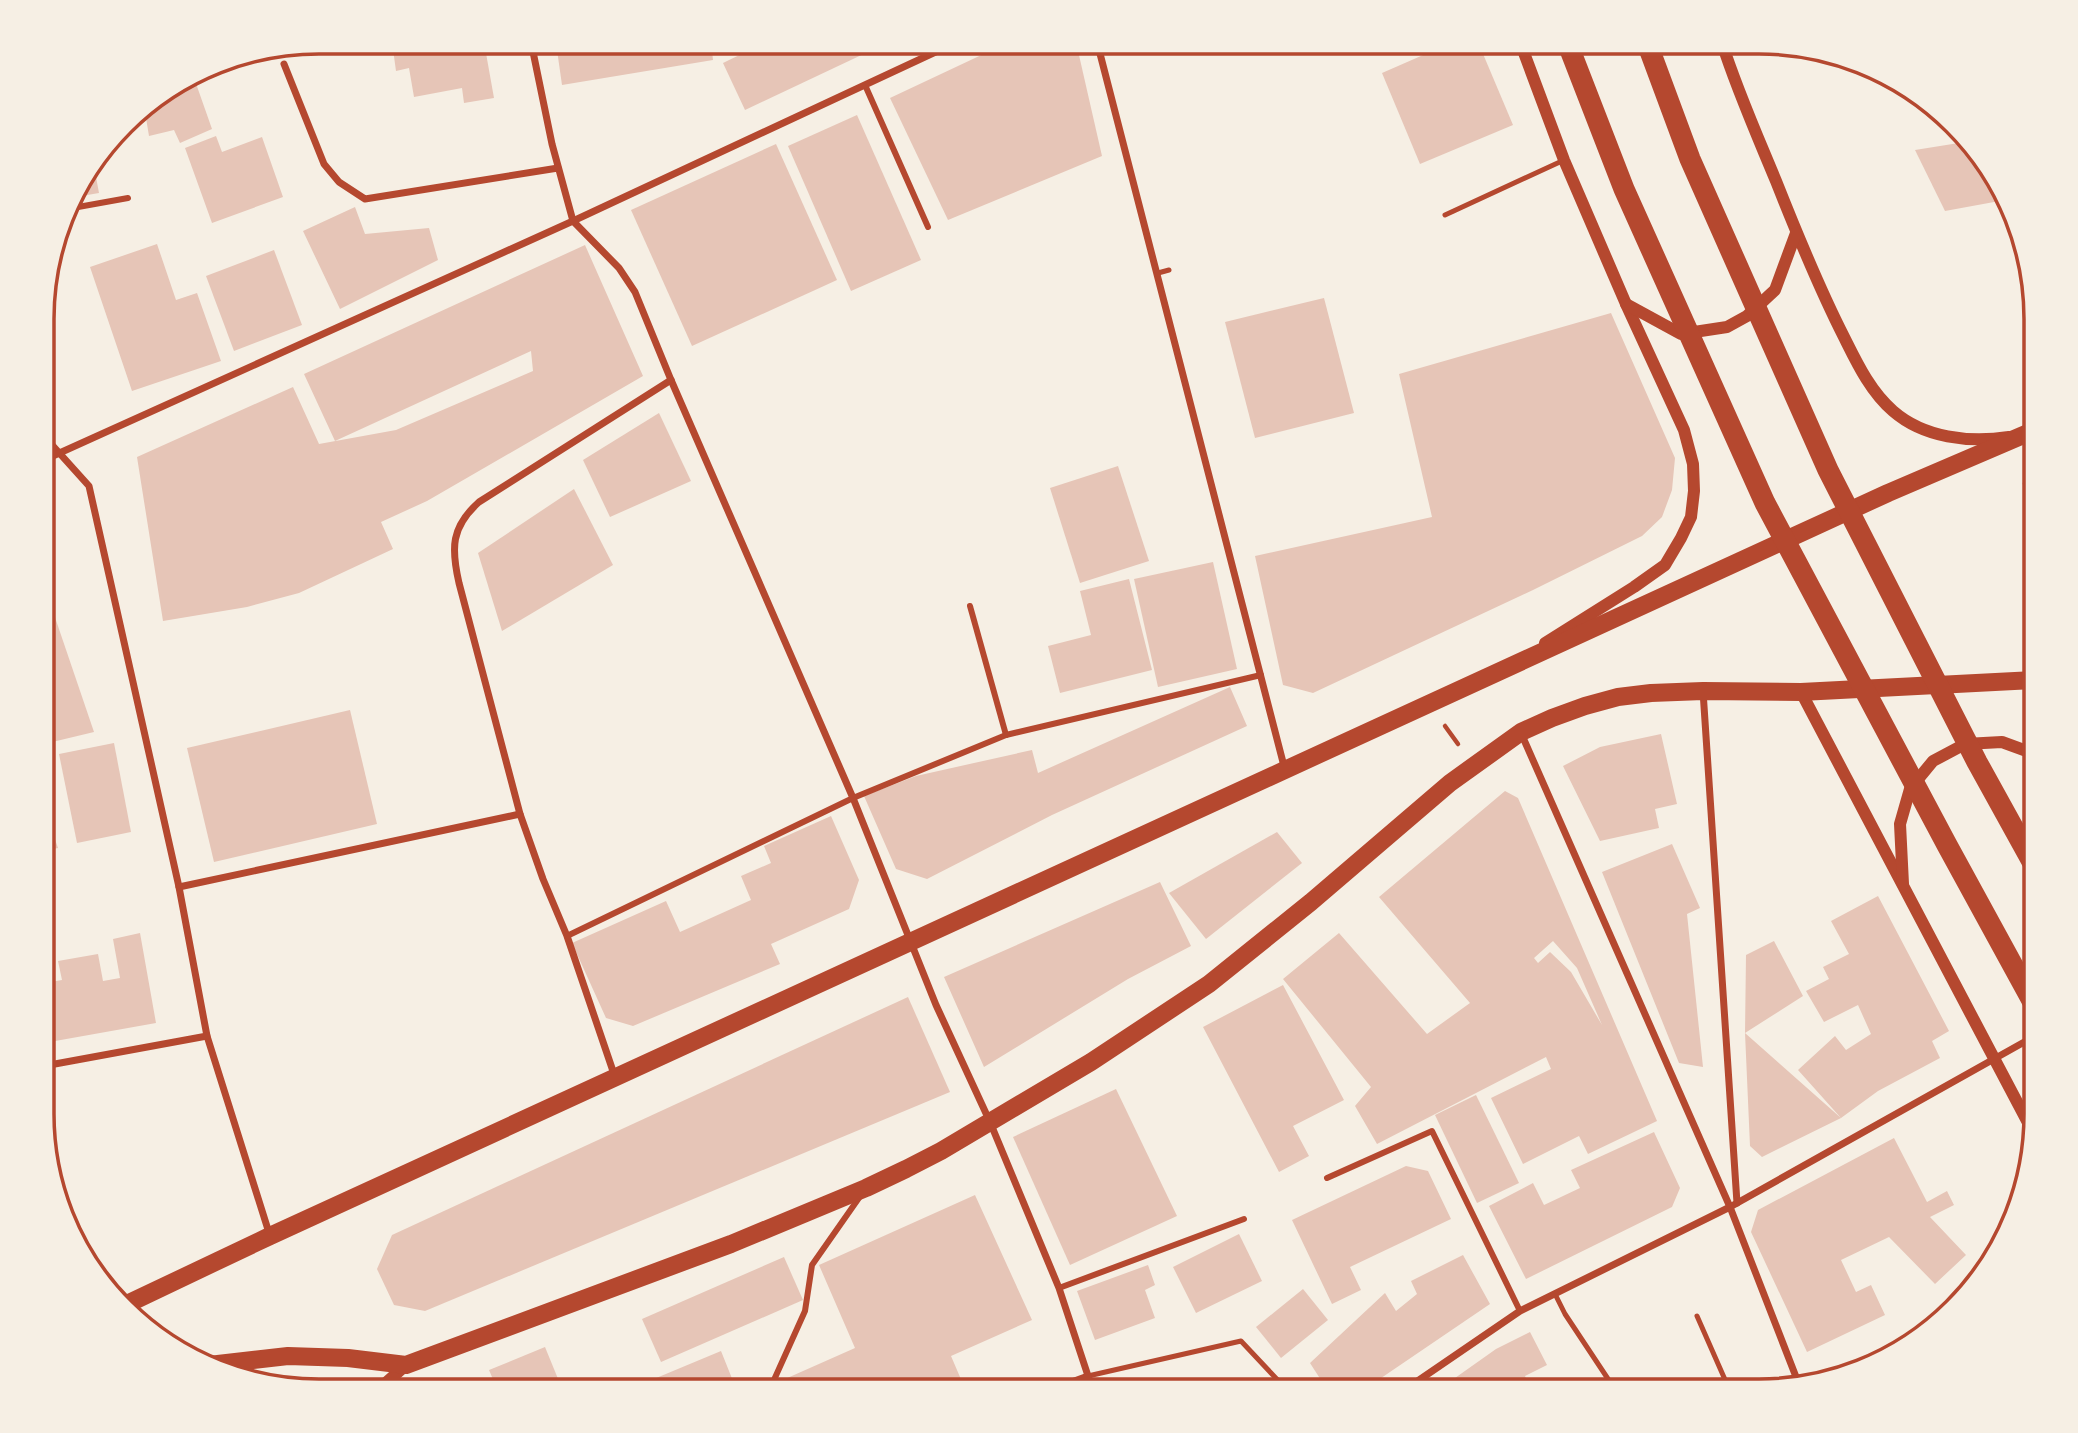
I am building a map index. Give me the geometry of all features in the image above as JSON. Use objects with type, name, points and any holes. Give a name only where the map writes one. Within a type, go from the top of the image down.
[{"type":"highway","points":[[1571,54],[1624,189],[1765,503],[2024,986]]},
{"type":"highway","points":[[1651,54],[1690,159],[1828,470],[1977,762],[2024,847]]},
{"type":"main road","points":[[132,1301],[1285,770],[2024,434]]},
{"type":"main road","points":[[228,1363],[288,1356],[348,1358],[406,1365],[730,1244],[866,1188],[941,1151],[1101,1056],[1209,984],[1474,765],[1521,732],[1585,705],[1651,693],[1801,692],[2024,681]]},
{"type":"street","points":[[534,54],[558,168],[573,220],[619,268],[635,292],[853,798],[936,1006],[990,1122],[1059,1288],[1089,1379]]},
{"type":"street","points":[[54,457],[931,54]]},
{"type":"street","points":[[1100,54],[1285,770]]},
{"type":"street","points":[[1499,672],[1634,587],[1664,565],[1691,517],[1694,491],[1693,464],[1684,430],[1564,160],[1524,54]]},
{"type":"street","points":[[1726,54],[1796,233],[1829,308],[1859,367],[1881,400],[1910,423],[1950,437],[1974,439],[2024,433]]},
{"type":"street","points":[[284,64],[324,164],[338,182],[365,200],[558,168]]},
{"type":"street","points":[[864,85],[928,227]]},
{"type":"street","points":[[80,207],[128,198]]},
{"type":"street","points":[[1626,304],[1681,334],[1727,327],[1748,316],[1775,290],[1796,233]]},
{"type":"street","points":[[615,1078],[567,936],[542,879],[520,814],[457,571],[455,535],[463,520],[479,502],[671,380]]},
{"type":"street","points":[[54,449],[89,486],[179,887],[208,1036],[270,1236]]},
{"type":"street","points":[[970,606],[1006,735]]},
{"type":"street","points":[[567,936],[853,798],[1006,735],[1261,675]]},
{"type":"street","points":[[1703,691],[1734,1205]]},
{"type":"street","points":[[1801,692],[2024,1115]]},
{"type":"street","points":[[1521,732],[1734,1205],[1796,1376]]},
{"type":"street","points":[[1904,888],[1900,824],[1910,789],[1933,761],[1965,744],[2002,742],[2024,750]]},
{"type":"street","points":[[179,887],[520,814]]},
{"type":"street","points":[[54,1064],[208,1036]]},
{"type":"street","points":[[1421,1379],[1520,1311],[1734,1205],[2024,1043]]},
{"type":"street","points":[[1327,1178],[1432,1131],[1520,1311]]},
{"type":"street","points":[[774,1379],[805,1311],[812,1265],[866,1188]]},
{"type":"street","points":[[1059,1288],[1244,1219]]},
{"type":"street","points":[[390,1379],[406,1365]]},
{"type":"street","points":[[1080,1379],[1088,1376]]},
{"type":"lane","points":[[1445,215],[1564,160]]},
{"type":"lane","points":[[1157,273],[1169,270]]},
{"type":"lane","points":[[1555,1294],[1565,1314],[1608,1379]]},
{"type":"lane","points":[[1697,1316],[1725,1379]]},
{"type":"lane","points":[[1088,1376],[1241,1342],[1276,1379]]},
{"type":"path","points":[[1429,704],[1474,765]]},
{"type":"building","points":[[394,54],[486,54],[494,98],[464,103],[462,88],[414,97],[409,68],[396,71]]},
{"type":"building","points":[[558,54],[712,54],[713,60],[562,85]]},
{"type":"building","points":[[741,54],[864,54],[745,110],[723,63]]},
{"type":"building","points":[[984,54],[1079,54],[1102,156],[948,220],[890,98]]},
{"type":"building","points":[[1426,54],[1483,54],[1513,125],[1420,164],[1382,73]]},
{"type":"building","points":[[196,85],[212,129],[180,143],[174,130],[149,136],[146,118]]},
{"type":"building","points":[[857,115],[921,260],[851,291],[788,146]]},
{"type":"building","points":[[216,136],[222,152],[262,137],[283,197],[212,223],[185,148]]},
{"type":"building","points":[[1957,143],[1979,172],[1996,202],[1945,211],[1915,150]]},
{"type":"building","points":[[776,144],[837,280],[692,346],[631,210]]},
{"type":"building","points":[[96,177],[99,193],[86,195]]},
{"type":"building","points":[[355,207],[365,234],[429,228],[438,260],[340,309],[303,231]]},
{"type":"building","points":[[157,244],[176,300],[197,293],[221,361],[132,391],[90,267]]},
{"type":"building","points":[[585,245],[643,376],[427,501],[381,522],[393,549],[299,593],[247,607],[163,621],[137,457],[293,387],[319,444],[396,430],[533,371],[531,351],[335,441],[304,374]]},
{"type":"building","points":[[274,250],[302,325],[234,351],[206,276]]},
{"type":"building","points":[[1324,298],[1354,413],[1255,438],[1225,322]]},
{"type":"building","points":[[1611,313],[1675,458],[1672,490],[1662,517],[1642,536],[1313,693],[1283,685],[1255,556],[1432,517],[1399,374]]},
{"type":"building","points":[[659,413],[691,481],[610,517],[583,460]]},
{"type":"building","points":[[1118,466],[1149,561],[1080,583],[1050,488]]},
{"type":"building","points":[[574,489],[613,565],[502,631],[478,553]]},
{"type":"building","points":[[1213,562],[1237,669],[1158,687],[1134,579]]},
{"type":"building","points":[[1129,579],[1152,670],[1060,693],[1048,646],[1091,635],[1080,591]]},
{"type":"building","points":[[54,614],[94,732],[54,742]]},
{"type":"building","points":[[1230,687],[1247,726],[1052,815],[927,879],[896,869],[864,796],[916,776],[1032,750],[1038,773]]},
{"type":"building","points":[[350,710],[377,824],[214,862],[187,748]]},
{"type":"building","points":[[1661,734],[1677,804],[1655,809],[1659,828],[1600,841],[1563,766],[1600,747]]},
{"type":"building","points":[[114,743],[131,832],[77,843],[59,754]]},
{"type":"building","points":[[1505,791],[1518,798],[1657,1121],[1588,1154],[1579,1136],[1523,1164],[1491,1098],[1551,1069],[1546,1057],[1377,1144],[1355,1106],[1371,1087],[1283,979],[1339,933],[1427,1034],[1470,1003],[1379,897]],"holes":[[[1553,941],[1577,968],[1602,1025],[1571,972],[1550,952],[1538,963],[1534,958]]]},
{"type":"building","points":[[831,816],[859,880],[849,909],[771,944],[780,964],[633,1026],[606,1018],[572,943],[666,901],[680,932],[751,900],[741,876],[771,863],[764,846]]},
{"type":"building","points":[[1277,832],[1302,863],[1206,939],[1169,893]]},
{"type":"building","points":[[1672,844],[1700,908],[1687,914],[1703,1067],[1679,1063],[1602,872]]},
{"type":"building","points":[[1160,882],[1191,946],[1128,979],[984,1067],[944,977]]},
{"type":"building","points":[[1878,896],[1949,1031],[1932,1041],[1940,1058],[1878,1091],[1841,1118],[1798,1070],[1835,1036],[1846,1050],[1871,1034],[1858,1005],[1824,1022],[1806,991],[1829,979],[1823,967],[1849,954],[1831,921]]},
{"type":"building","points":[[140,933],[156,1023],[54,1041],[54,981],[62,980],[58,961],[98,954],[103,981],[120,978],[113,939]]},
{"type":"building","points":[[1774,941],[1803,996],[1745,1033],[1746,955]]},
{"type":"building","points":[[1283,985],[1344,1100],[1293,1126],[1309,1156],[1279,1172],[1203,1027]]},
{"type":"building","points":[[908,997],[950,1092],[425,1311],[394,1305],[377,1269],[392,1235]]},
{"type":"building","points":[[1745,1033],[1841,1118],[1762,1157],[1750,1146]]},
{"type":"building","points":[[1116,1089],[1177,1216],[1070,1265],[1013,1137]]},
{"type":"building","points":[[1476,1095],[1519,1183],[1477,1203],[1435,1115]]},
{"type":"building","points":[[1654,1132],[1680,1188],[1672,1207],[1526,1279],[1489,1206],[1533,1183],[1544,1205],[1580,1188],[1571,1170]]},
{"type":"building","points":[[1894,1138],[1927,1202],[1947,1191],[1954,1205],[1930,1217],[1966,1255],[1935,1284],[1889,1237],[1841,1260],[1856,1292],[1871,1285],[1885,1315],[1807,1352],[1751,1232],[1758,1210]]},
{"type":"building","points":[[1406,1166],[1428,1171],[1451,1219],[1350,1267],[1361,1290],[1332,1304],[1292,1220]]},
{"type":"building","points":[[975,1195],[1032,1320],[951,1356],[961,1379],[785,1379],[855,1348],[819,1265]]},
{"type":"building","points":[[1239,1234],[1262,1281],[1196,1313],[1173,1267]]},
{"type":"building","points":[[1463,1255],[1490,1304],[1380,1379],[1320,1379],[1310,1363],[1385,1293],[1396,1311],[1417,1294],[1411,1281]]},
{"type":"building","points":[[784,1257],[803,1300],[661,1362],[642,1319]]},
{"type":"building","points":[[1148,1265],[1155,1285],[1145,1290],[1155,1318],[1095,1340],[1077,1291]]},
{"type":"building","points":[[1303,1289],[1328,1320],[1281,1358],[1256,1327]]},
{"type":"building","points":[[1530,1332],[1547,1365],[1525,1376],[1526,1379],[1456,1379],[1496,1349]]},
{"type":"building","points":[[545,1347],[558,1379],[493,1379],[489,1370]]},
{"type":"building","points":[[721,1351],[732,1379],[654,1379]]}]
